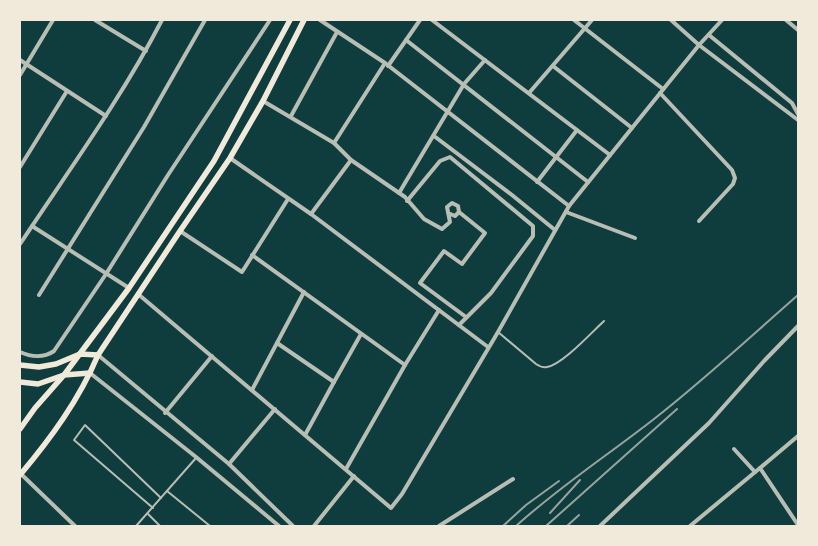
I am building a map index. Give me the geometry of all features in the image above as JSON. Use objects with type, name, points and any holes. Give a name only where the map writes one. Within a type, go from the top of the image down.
[{"type":"main road","points":[[20,428],[34,408],[64,375],[129,288],[214,161],[290,20]]},
{"type":"main road","points":[[20,474],[45,444],[78,396],[98,355],[230,158],[263,101],[304,20]]},
{"type":"main road","points":[[20,365],[39,367],[56,364],[80,354],[98,355]]},
{"type":"main road","points":[[20,382],[38,384],[64,375],[90,373]]},
{"type":"street","points":[[20,76],[54,20]]},
{"type":"street","points":[[95,20],[146,51]]},
{"type":"street","points":[[105,26],[108,20]]},
{"type":"street","points":[[21,242],[106,116],[146,51],[162,20]]},
{"type":"street","points":[[39,295],[144,127],[205,20]]},
{"type":"street","points":[[20,352],[39,356],[54,351],[270,20]]},
{"type":"street","points":[[320,20],[386,64],[569,206]]},
{"type":"street","points":[[334,143],[386,64],[420,20]]},
{"type":"street","points":[[432,20],[610,154]]},
{"type":"street","points":[[574,20],[663,89]]},
{"type":"street","points":[[529,93],[592,20]]},
{"type":"street","points":[[671,20],[699,45],[798,120]]},
{"type":"street","points":[[138,294],[391,508],[402,494],[498,332],[569,206],[699,45],[722,20]]},
{"type":"street","points":[[786,20],[798,30]]},
{"type":"street","points":[[291,116],[337,32]]},
{"type":"street","points":[[709,35],[792,103],[798,114]]},
{"type":"street","points":[[406,40],[588,182]]},
{"type":"street","points":[[20,60],[106,116]]},
{"type":"street","points":[[399,193],[464,84],[485,60]]},
{"type":"street","points":[[553,66],[632,128]]},
{"type":"street","points":[[20,167],[67,91]]},
{"type":"street","points":[[660,94],[732,170],[735,178],[733,184],[699,221]]},
{"type":"street","points":[[263,101],[334,143],[352,160],[399,193],[424,219],[442,229],[450,222],[447,207],[452,203],[458,206],[459,212],[485,233],[462,264],[444,250],[420,283],[466,317]]},
{"type":"street","points":[[537,182],[577,130]]},
{"type":"street","points":[[434,136],[555,230]]},
{"type":"street","points":[[407,201],[440,161],[450,157],[533,226],[533,236],[502,279],[491,293],[459,324]]},
{"type":"street","points":[[230,158],[311,214],[488,347]]},
{"type":"street","points":[[311,214],[352,160]]},
{"type":"street","points":[[180,231],[242,272],[288,199]]},
{"type":"street","points":[[448,214],[455,216],[459,212]]},
{"type":"street","points":[[566,212],[635,238]]},
{"type":"street","points":[[32,226],[129,288]]},
{"type":"street","points":[[252,255],[405,365]]},
{"type":"street","points":[[252,390],[304,292]]},
{"type":"street","points":[[346,469],[405,365],[439,310]]},
{"type":"street","points":[[600,526],[709,423],[764,360],[798,326]]},
{"type":"street","points":[[305,435],[362,334]]},
{"type":"street","points":[[277,343],[334,382]]},
{"type":"street","points":[[98,355],[229,464],[293,526]]},
{"type":"street","points":[[165,412],[212,356]]},
{"type":"street","points":[[90,373],[279,526]]},
{"type":"street","points":[[229,464],[275,409]]},
{"type":"street","points":[[693,525],[798,436]]},
{"type":"street","points":[[734,449],[755,472]]},
{"type":"street","points":[[760,468],[798,524]]},
{"type":"street","points":[[20,474],[75,526]]},
{"type":"street","points":[[314,526],[354,476]]},
{"type":"street","points":[[439,526],[513,479]]},
{"type":"lane","points":[[498,332],[536,364],[542,367],[549,367],[567,356],[604,321]]},
{"type":"lane","points":[[153,508],[74,440],[85,425],[161,498]]},
{"type":"lane","points":[[136,526],[196,457]]},
{"type":"lane","points":[[167,491],[210,526]]},
{"type":"lane","points":[[148,514],[160,526]]},
{"type":"railway","points":[[516,526],[566,484],[673,404],[798,295]]},
{"type":"railway","points":[[546,526],[677,409]]},
{"type":"railway","points":[[550,513],[580,480]]},
{"type":"railway","points":[[503,526],[526,505],[559,481]]},
{"type":"railway","points":[[567,526],[579,515]]}]
